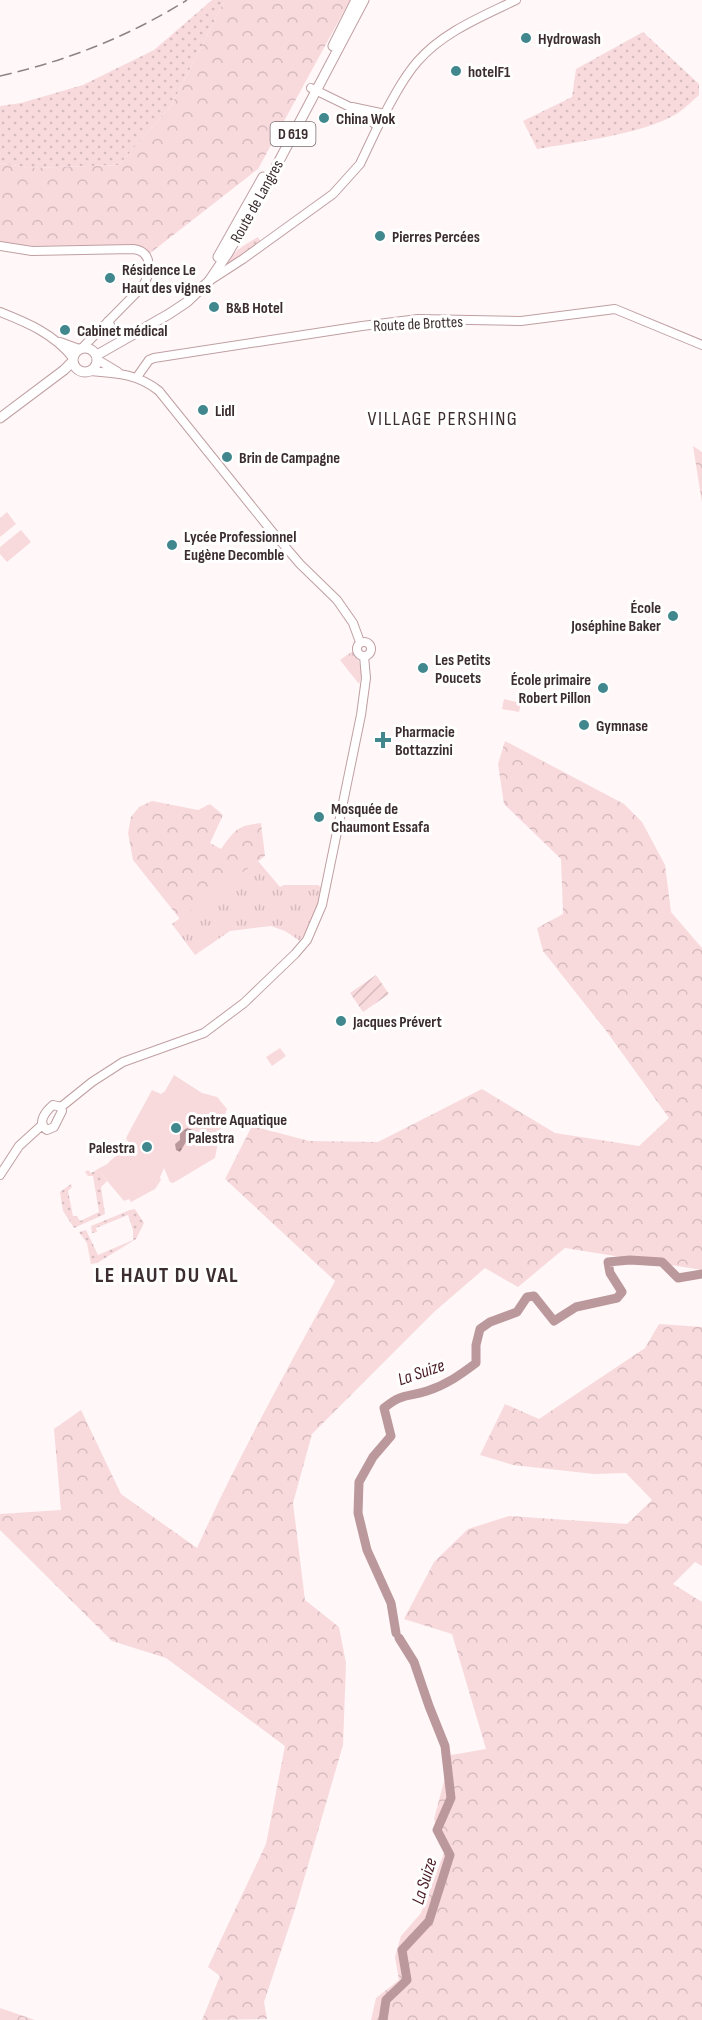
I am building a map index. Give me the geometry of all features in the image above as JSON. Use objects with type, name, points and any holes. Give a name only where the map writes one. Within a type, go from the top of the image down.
[{"type":"main road","name":"D 619","points":[[90,352],[167,310],[183,299],[205,277],[314,89],[357,0]]},
{"type":"main road","name":"Route de Langres","points":[[90,352],[169,315],[209,281],[236,240],[314,89],[364,0]]},
{"type":"main road","points":[[314,89],[348,106],[378,126],[397,90],[416,63],[428,51],[462,27],[516,0]]},
{"type":"main road","points":[[348,106],[385,114]]},
{"type":"main road","points":[[0,418],[44,385],[64,370],[73,360],[90,352],[96,366],[86,372],[44,385]]},
{"type":"main road","points":[[73,360],[76,369],[86,372]]},
{"type":"street","points":[[209,281],[217,278],[344,184],[360,164],[378,126]]},
{"type":"street","points":[[0,246],[32,251],[139,249],[146,256],[149,263],[147,278],[142,287],[92,338],[90,352]]},
{"type":"street","name":"Route de Brottes","points":[[137,378],[149,360],[154,358],[362,326],[418,320],[521,321],[615,309],[702,345]]},
{"type":"street","points":[[0,312],[27,323],[58,342],[90,352],[119,372],[149,383],[159,391],[270,529],[300,564],[338,600],[353,623],[360,642],[357,650],[364,656],[366,678],[364,699],[324,896],[317,921],[307,940],[244,1003],[204,1033],[123,1062],[92,1082],[61,1107]]},
{"type":"street","points":[[108,321],[113,331],[121,335]]},
{"type":"street","points":[[58,342],[73,360]]},
{"type":"street","points":[[86,372],[119,372]]},
{"type":"street","points":[[0,1175],[18,1146],[42,1125],[43,1117],[51,1106],[61,1107]]},
{"type":"street","points":[[42,1125],[47,1130],[54,1127],[62,1111],[61,1107]]},
{"type":"green space","points":[[212,0],[225,0],[171,106],[119,165],[28,168],[0,163],[0,106],[21,103],[83,85],[154,50]]},
{"type":"green space","points":[[225,0],[350,0],[258,169],[149,254],[138,245],[33,246],[0,243],[0,163],[29,168],[119,165],[171,106]]},
{"type":"green space","points":[[643,32],[699,84],[699,95],[678,113],[648,126],[610,136],[537,149],[523,121],[572,97],[576,69]]},
{"type":"green space","points":[[258,237],[261,242],[220,274],[227,261],[236,252]]},
{"type":"green space","points":[[693,446],[702,452],[702,503]]},
{"type":"green space","points":[[7,512],[16,524],[0,537],[0,518]]},
{"type":"green space","points":[[21,530],[31,542],[7,562],[0,554],[0,547]]},
{"type":"green space","points":[[353,651],[360,667],[359,684],[340,660]]},
{"type":"green space","points":[[504,699],[521,703],[519,712],[502,709]]},
{"type":"green space","points":[[505,741],[624,804],[642,822],[665,865],[671,912],[702,948],[702,1270],[565,1248],[518,1287],[485,1268],[434,1312],[312,1434],[293,1503],[305,1600],[339,1627],[346,1663],[343,1745],[297,1903],[264,2002],[267,2019],[202,2020],[220,1976],[208,1967],[266,1844],[285,1746],[166,1658],[112,1641],[0,1530],[0,1514],[61,1510],[54,1429],[81,1410],[121,1494],[197,1548],[246,1447],[335,1281],[225,1179],[252,1126],[309,1141],[378,1142],[482,1089],[555,1133],[639,1146],[669,1118],[607,1032],[543,951],[537,928],[563,914],[561,859],[504,804],[498,764]]},
{"type":"green space","points":[[152,801],[198,810],[210,804],[223,815],[210,843],[221,849],[241,827],[261,823],[265,856],[180,919],[133,860],[128,833],[131,817],[139,807]]},
{"type":"green space","points":[[258,861],[280,887],[318,885],[322,888],[314,916],[300,941],[285,931],[271,926],[230,931],[195,955],[172,924]]},
{"type":"green space","points":[[376,975],[389,994],[363,1012],[350,993]]},
{"type":"green space","points":[[280,1048],[286,1056],[272,1066],[266,1057]]},
{"type":"green space","name":"Centre Aquatique Palestra","points":[[174,1075],[202,1093],[217,1097],[227,1109],[215,1158],[173,1183],[170,1182],[164,1168],[161,1180],[155,1189],[131,1202],[129,1199],[124,1201],[102,1175],[114,1158],[132,1146],[126,1139],[127,1136],[152,1090],[161,1094]]},
{"type":"green space","points":[[107,1164],[102,1175],[107,1181],[101,1187],[105,1214],[74,1228],[63,1211],[60,1192],[71,1184],[72,1187],[68,1191],[73,1216],[77,1216],[80,1221],[99,1212],[93,1176],[88,1176],[85,1172],[88,1170],[91,1173]]},
{"type":"green space","points":[[135,1209],[144,1223],[136,1239],[97,1263],[91,1264],[87,1243],[79,1232],[86,1230],[98,1255],[133,1240],[133,1230],[128,1215],[96,1228],[97,1232],[92,1233],[91,1226]]},
{"type":"green space","points":[[659,1324],[702,1327],[702,1566],[695,1562],[673,1584],[702,1602],[702,2020],[371,2020],[376,1998],[399,1980],[395,1957],[401,1936],[421,1913],[444,1853],[434,1819],[451,1755],[486,1749],[452,1634],[404,1619],[434,1562],[468,1529],[509,1516],[627,1524],[652,1500],[626,1473],[594,1474],[513,1465],[480,1455],[505,1404],[539,1419],[645,1348]]},
{"type":"green space","points":[[0,2008],[35,2020],[0,2020]]},
{"type":"water","points":[[187,1128],[193,1130],[180,1152],[176,1150],[175,1144],[180,1140],[180,1133]]},
{"type":"waterway","name":"La Suize","points":[[396,1633],[391,1603],[367,1550],[358,1513],[359,1482],[373,1457],[391,1436],[384,1408],[401,1398],[440,1386],[476,1363],[476,1345],[480,1329],[490,1322],[517,1312],[527,1297],[534,1296],[554,1321],[576,1307],[617,1298],[622,1292],[610,1273],[608,1262],[630,1260],[662,1262],[678,1278],[702,1274]]},
{"type":"waterway","name":"La Suize","points":[[383,2020],[386,2000],[407,1980],[402,1950],[429,1921],[450,1855],[437,1830],[451,1798],[445,1746],[414,1662],[399,1638]]},
{"type":"railway","points":[[0,76],[49,63],[97,46],[143,25],[187,0]]},
{"type":"place","name":"Hydrowash","points":[[526,38]]},
{"type":"place","name":"hotelF1","points":[[456,71]]},
{"type":"place","name":"China Wok","points":[[324,118]]},
{"type":"place","name":"Pierres Percées","points":[[380,236]]},
{"type":"place","name":"Résidence Le Haut des vignes","points":[[110,278]]},
{"type":"place","name":"B&B Hotel","points":[[214,307]]},
{"type":"place","name":"Cabinet médical","points":[[65,330]]},
{"type":"place","name":"Lidl","points":[[203,410]]},
{"type":"place","name":"Brin de Campagne","points":[[227,457]]},
{"type":"place","name":"Lycée Professionnel Eugène Decomble","points":[[172,545]]},
{"type":"place","name":"École Joséphine Baker","points":[[673,616]]},
{"type":"place","name":"Les Petits Poucets","points":[[423,668]]},
{"type":"place","name":"École primaire Robert Pillon","points":[[603,688]]},
{"type":"place","name":"Gymnase","points":[[584,725]]},
{"type":"place","name":"Pharmacie Bottazzini","points":[[383,740]]},
{"type":"place","name":"Mosquée de Chaumont Essafa","points":[[319,817]]},
{"type":"place","name":"Jacques Prévert","points":[[341,1021]]},
{"type":"place","name":"Centre Aquatique Palestra","points":[[176,1128]]},
{"type":"place","name":"Palestra","points":[[147,1147]]},
{"type":"district","name":"VILLAGE PERSHING","points":[[443,418]]},
{"type":"district","name":"LE HAUT DU VAL","points":[[167,1274]]}]
